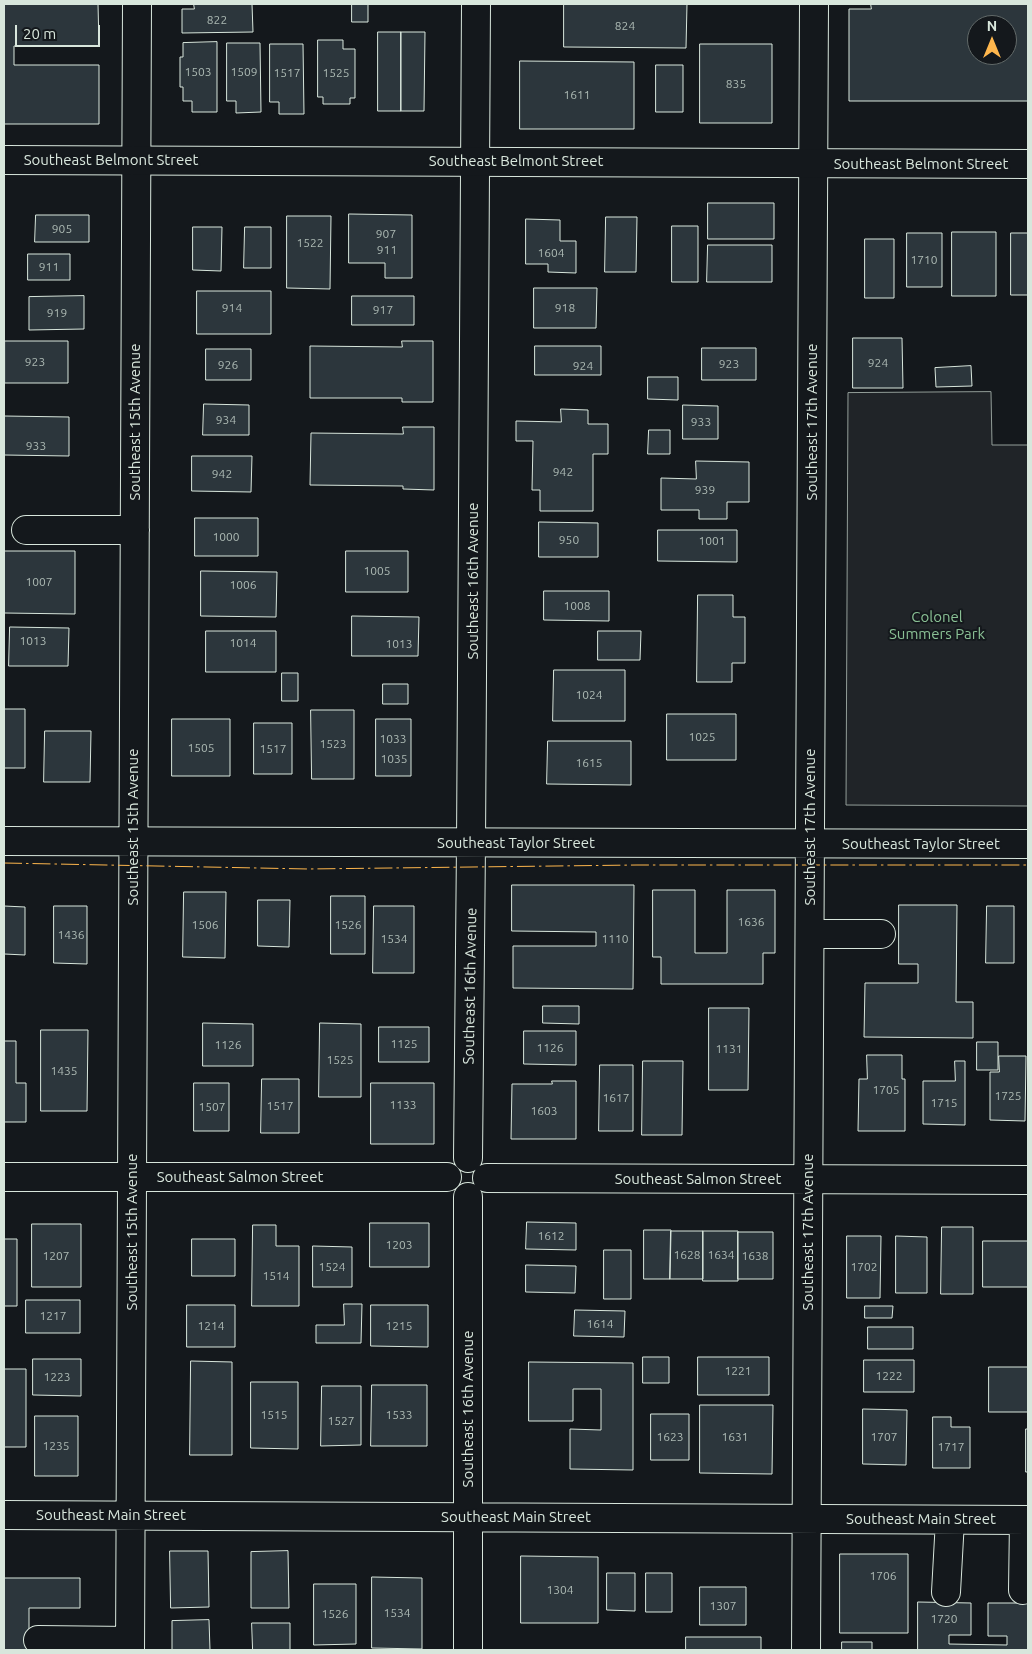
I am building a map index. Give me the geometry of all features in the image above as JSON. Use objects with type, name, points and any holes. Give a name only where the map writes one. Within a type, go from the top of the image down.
[{"type":"street","name":"Southeast 15th Avenue","points":[[130,1646],[137,4]]},
{"type":"street","name":"Southeast 16th Avenue","points":[[468,1158],[476,4]]},
{"type":"street","name":"Southeast 17th Avenue","points":[[806,1650],[814,4]]},
{"type":"street","name":"Southeast Belmont Street","points":[[4,160],[1028,164]]},
{"type":"street","points":[[26,530],[135,530]]},
{"type":"street","name":"Southeast Taylor Street","points":[[4,841],[1028,844]]},
{"type":"street","points":[[810,934],[881,934]]},
{"type":"street","points":[[461,1158],[468,1158],[474,1158],[483,1166],[487,1178],[479,1194],[461,1197],[451,1190],[447,1178],[451,1165],[461,1158]]},
{"type":"street","name":"Southeast Salmon Street","points":[[4,1178],[447,1178]]},
{"type":"street","name":"Southeast Salmon Street","points":[[487,1178],[1028,1180]]},
{"type":"street","name":"Southeast 16th Avenue","points":[[468,1197],[468,1650]]},
{"type":"street","name":"Southeast Main Street","points":[[4,1515],[1026,1520]]},
{"type":"street","points":[[946,1592],[950,1520]]},
{"type":"street","points":[[1023,1590],[1026,1520]]},
{"type":"street","points":[[38,1640],[130,1646]]},
{"type":"green space","name":"Colonel Summers Park","points":[[991,392],[992,445],[1028,445],[1028,806],[846,805],[848,393]]},
{"type":"building","points":[[4,4],[98,4],[99,46],[14,46],[14,65],[99,65],[99,124],[4,124]]},
{"type":"building","points":[[194,4],[252,4],[253,32],[182,33],[182,9],[194,9]]},
{"type":"building","points":[[352,4],[368,4],[368,22],[352,22]]},
{"type":"building","points":[[564,4],[687,4],[686,48],[564,47]]},
{"type":"building","points":[[871,4],[1028,4],[1028,101],[849,101],[849,9],[871,9]]},
{"type":"building","points":[[378,32],[401,32],[401,111],[378,111]]},
{"type":"building","points":[[401,32],[425,32],[424,111],[401,111]]},
{"type":"building","points":[[318,40],[343,40],[343,49],[355,49],[355,98],[350,98],[350,104],[323,104],[323,97],[318,97]]},
{"type":"building","points":[[217,42],[217,112],[192,112],[192,101],[183,101],[183,87],[180,87],[180,57],[183,57],[183,43]]},
{"type":"building","points":[[227,43],[260,43],[261,112],[236,113],[236,101],[227,101]]},
{"type":"building","points":[[270,44],[303,44],[304,114],[279,114],[279,102],[270,102]]},
{"type":"building","points":[[700,44],[772,44],[772,123],[700,123]]},
{"type":"building","points":[[520,61],[634,62],[634,129],[520,129]]},
{"type":"building","points":[[656,65],[683,65],[683,112],[656,112]]},
{"type":"building","points":[[708,203],[774,203],[774,239],[708,239]]},
{"type":"building","points":[[349,214],[412,215],[412,278],[385,278],[385,263],[349,263]]},
{"type":"building","points":[[36,215],[89,215],[89,242],[35,242]]},
{"type":"building","points":[[287,216],[331,216],[330,289],[287,288]]},
{"type":"building","points":[[606,217],[637,217],[636,272],[605,272]]},
{"type":"building","points":[[526,219],[560,220],[560,241],[576,241],[576,273],[548,272],[548,264],[526,264]]},
{"type":"building","points":[[672,226],[698,226],[698,282],[672,282]]},
{"type":"building","points":[[193,227],[222,227],[221,271],[193,270]]},
{"type":"building","points":[[245,227],[271,227],[271,268],[244,268]]},
{"type":"building","points":[[952,232],[996,232],[996,296],[952,296]]},
{"type":"building","points":[[907,233],[942,233],[942,287],[907,287]]},
{"type":"building","points":[[1011,233],[1028,233],[1028,295],[1011,295]]},
{"type":"building","points":[[865,239],[894,239],[894,298],[865,298]]},
{"type":"building","points":[[708,245],[772,245],[772,282],[707,282]]},
{"type":"building","points":[[28,254],[70,254],[70,280],[28,280]]},
{"type":"building","points":[[534,288],[597,288],[596,328],[534,328]]},
{"type":"building","points":[[197,291],[271,291],[271,334],[197,334]]},
{"type":"building","points":[[84,296],[84,329],[29,330],[29,297]]},
{"type":"building","points":[[352,296],[414,296],[414,325],[352,325]]},
{"type":"building","points":[[853,338],[902,338],[903,388],[853,388]]},
{"type":"building","points":[[5,341],[68,341],[68,383],[5,383]]},
{"type":"building","points":[[402,341],[433,341],[433,402],[402,402],[402,398],[310,398],[310,346],[402,347]]},
{"type":"building","points":[[535,346],[601,346],[601,375],[535,375]]},
{"type":"building","points":[[702,348],[756,348],[756,380],[702,380]]},
{"type":"building","points":[[206,349],[251,349],[251,380],[206,380]]},
{"type":"building","points":[[971,366],[972,386],[936,387],[935,368]]},
{"type":"building","points":[[648,377],[678,377],[678,400],[648,399]]},
{"type":"building","points":[[204,404],[249,405],[249,435],[203,435]]},
{"type":"building","points":[[683,405],[718,406],[718,439],[683,439]]},
{"type":"building","points":[[561,409],[588,410],[588,424],[608,424],[608,454],[593,454],[593,511],[540,511],[540,490],[532,490],[533,441],[516,441],[516,421],[561,422]]},
{"type":"building","points":[[4,416],[69,417],[69,456],[4,455]]},
{"type":"building","points":[[403,427],[434,427],[434,490],[403,489],[403,486],[310,485],[311,433],[403,434]]},
{"type":"building","points":[[649,430],[670,430],[670,454],[648,454]]},
{"type":"building","points":[[192,456],[252,456],[251,492],[192,491]]},
{"type":"building","points":[[696,461],[749,462],[749,502],[727,502],[727,519],[699,519],[699,510],[661,510],[661,478],[696,479]]},
{"type":"building","points":[[195,518],[258,518],[258,556],[195,556]]},
{"type":"building","points":[[539,522],[598,523],[598,557],[539,557]]},
{"type":"building","points":[[658,530],[737,530],[737,562],[658,561]]},
{"type":"building","points":[[4,551],[75,551],[75,614],[4,613]]},
{"type":"building","points":[[346,551],[408,551],[408,592],[346,592]]},
{"type":"building","points":[[201,571],[277,572],[276,617],[201,616]]},
{"type":"building","points":[[544,591],[609,591],[609,621],[544,620]]},
{"type":"building","points":[[698,595],[733,595],[733,617],[745,617],[745,663],[732,663],[732,682],[697,682]]},
{"type":"building","points":[[352,616],[419,617],[418,656],[352,656]]},
{"type":"building","points":[[10,627],[69,628],[68,666],[9,666]]},
{"type":"building","points":[[206,631],[276,631],[276,672],[206,672]]},
{"type":"building","points":[[598,631],[641,631],[640,660],[598,660]]},
{"type":"building","points":[[554,670],[625,670],[625,721],[553,721]]},
{"type":"building","points":[[282,673],[298,673],[298,701],[282,701]]},
{"type":"building","points":[[383,684],[408,684],[408,704],[383,704]]},
{"type":"building","points":[[4,709],[25,709],[25,768],[4,768]]},
{"type":"building","points":[[311,710],[354,710],[354,779],[312,779]]},
{"type":"building","points":[[667,714],[736,714],[736,760],[667,760]]},
{"type":"building","points":[[172,719],[230,719],[230,776],[172,776]]},
{"type":"building","points":[[376,719],[411,719],[411,776],[376,776]]},
{"type":"building","points":[[254,723],[292,723],[292,774],[254,774]]},
{"type":"building","points":[[45,731],[91,731],[90,782],[44,782]]},
{"type":"building","points":[[548,741],[631,741],[631,785],[547,784]]},
{"type":"building","points":[[512,885],[634,885],[633,989],[513,988],[513,946],[596,946],[596,932],[512,931]]},
{"type":"building","points":[[653,890],[695,890],[695,953],[727,953],[727,890],[775,890],[775,953],[763,953],[763,984],[661,984],[661,957],[653,957]]},
{"type":"building","points":[[184,892],[226,892],[225,958],[183,957]]},
{"type":"building","points":[[331,896],[365,896],[365,954],[331,954]]},
{"type":"building","points":[[258,900],[290,900],[289,947],[258,946]]},
{"type":"building","points":[[899,905],[957,905],[956,1002],[973,1002],[973,1038],[864,1037],[865,983],[918,983],[918,964],[899,964]]},
{"type":"building","points":[[4,906],[25,907],[25,955],[4,954]]},
{"type":"building","points":[[54,906],[87,906],[87,964],[54,963]]},
{"type":"building","points":[[374,906],[414,906],[414,973],[373,973]]},
{"type":"building","points":[[987,906],[1014,906],[1014,963],[986,963]]},
{"type":"building","points":[[543,1006],[579,1006],[579,1024],[543,1023]]},
{"type":"building","points":[[709,1008],[749,1008],[748,1090],[709,1090]]},
{"type":"building","points":[[203,1023],[253,1024],[253,1066],[203,1066]]},
{"type":"building","points":[[320,1023],[361,1024],[361,1097],[319,1097]]},
{"type":"building","points":[[379,1027],[429,1027],[429,1062],[379,1062]]},
{"type":"building","points":[[41,1030],[88,1030],[87,1111],[41,1111]]},
{"type":"building","points":[[524,1031],[576,1031],[576,1065],[524,1064]]},
{"type":"building","points":[[4,1041],[16,1041],[16,1083],[26,1083],[26,1122],[4,1122]]},
{"type":"building","points":[[977,1042],[998,1042],[998,1070],[977,1070]]},
{"type":"building","points":[[867,1055],[902,1055],[902,1079],[905,1079],[905,1131],[858,1131],[859,1079],[867,1079]]},
{"type":"building","points":[[999,1056],[1026,1056],[1025,1121],[990,1120],[990,1072],[999,1072]]},
{"type":"building","points":[[643,1061],[683,1061],[682,1135],[642,1135]]},
{"type":"building","points":[[955,1061],[965,1061],[965,1125],[923,1124],[923,1081],[955,1081]]},
{"type":"building","points":[[600,1065],[633,1065],[633,1131],[599,1131]]},
{"type":"building","points":[[262,1079],[299,1079],[299,1133],[261,1133]]},
{"type":"building","points":[[552,1081],[576,1081],[576,1139],[511,1139],[512,1084],[552,1084]]},
{"type":"building","points":[[194,1083],[229,1083],[229,1131],[194,1131]]},
{"type":"building","points":[[371,1083],[434,1083],[434,1144],[371,1144]]},
{"type":"building","points":[[527,1222],[576,1223],[576,1250],[526,1249]]},
{"type":"building","points":[[370,1223],[429,1223],[429,1267],[370,1267]]},
{"type":"building","points":[[32,1224],[81,1224],[81,1287],[32,1287]]},
{"type":"building","points":[[253,1225],[276,1225],[276,1246],[299,1246],[299,1306],[252,1306]]},
{"type":"building","points":[[942,1227],[973,1227],[973,1294],[941,1294]]},
{"type":"building","points":[[644,1230],[671,1230],[670,1279],[644,1279]]},
{"type":"building","points":[[671,1231],[703,1231],[703,1279],[670,1279]]},
{"type":"building","points":[[703,1231],[738,1231],[738,1281],[703,1281]]},
{"type":"building","points":[[738,1232],[773,1232],[773,1279],[738,1279]]},
{"type":"building","points":[[847,1236],[881,1236],[880,1298],[847,1298]]},
{"type":"building","points":[[896,1236],[927,1237],[927,1293],[896,1293]]},
{"type":"building","points":[[4,1239],[17,1239],[17,1306],[4,1306]]},
{"type":"building","points":[[192,1239],[235,1239],[235,1276],[192,1276]]},
{"type":"building","points":[[983,1241],[1028,1241],[1028,1287],[983,1287]]},
{"type":"building","points":[[313,1246],[352,1247],[352,1287],[313,1287]]},
{"type":"building","points":[[604,1250],[631,1250],[631,1299],[604,1299]]},
{"type":"building","points":[[526,1265],[576,1266],[575,1293],[526,1292]]},
{"type":"building","points":[[26,1300],[80,1300],[80,1333],[26,1333]]},
{"type":"building","points":[[344,1304],[362,1304],[361,1343],[316,1343],[316,1325],[344,1325]]},
{"type":"building","points":[[187,1305],[235,1305],[235,1347],[187,1347]]},
{"type":"building","points":[[371,1305],[428,1305],[428,1347],[371,1346]]},
{"type":"building","points":[[865,1306],[893,1306],[892,1318],[865,1318]]},
{"type":"building","points":[[575,1310],[625,1311],[624,1337],[574,1336]]},
{"type":"building","points":[[868,1327],[913,1327],[913,1349],[868,1349]]},
{"type":"building","points":[[643,1357],[669,1357],[669,1383],[643,1383]]},
{"type":"building","points":[[698,1357],[769,1357],[769,1395],[698,1395]]},
{"type":"building","points":[[33,1359],[81,1359],[81,1396],[33,1395]]},
{"type":"building","points":[[864,1360],[914,1360],[914,1392],[864,1392]]},
{"type":"building","points":[[191,1361],[232,1362],[232,1455],[190,1455]]},
{"type":"building","points":[[529,1362],[633,1363],[633,1470],[570,1469],[570,1429],[601,1430],[601,1389],[573,1389],[573,1421],[529,1421]]},
{"type":"building","points":[[989,1367],[1028,1367],[1028,1412],[989,1412]]},
{"type":"building","points":[[4,1369],[26,1369],[26,1447],[4,1447]]},
{"type":"building","points":[[251,1382],[298,1382],[298,1449],[251,1448]]},
{"type":"building","points":[[372,1385],[427,1385],[427,1446],[371,1446]]},
{"type":"building","points":[[322,1386],[361,1386],[361,1445],[321,1446]]},
{"type":"building","points":[[700,1405],[773,1405],[772,1474],[700,1473]]},
{"type":"building","points":[[863,1409],[907,1410],[906,1465],[863,1464]]},
{"type":"building","points":[[651,1414],[689,1414],[689,1460],[651,1460]]},
{"type":"building","points":[[35,1416],[78,1416],[78,1476],[35,1476]]},
{"type":"building","points":[[933,1417],[951,1417],[951,1427],[970,1427],[970,1468],[933,1468]]},
{"type":"building","points":[[1026,1429],[1028,1429],[1028,1472],[1026,1472]]},
{"type":"building","points":[[170,1551],[208,1551],[209,1607],[171,1608]]},
{"type":"building","points":[[288,1551],[289,1608],[251,1608],[251,1552]]},
{"type":"building","points":[[840,1554],[908,1554],[908,1633],[840,1633]]},
{"type":"building","points":[[521,1556],[598,1557],[598,1623],[521,1623]]},
{"type":"building","points":[[607,1573],[635,1573],[635,1611],[607,1610]]},
{"type":"building","points":[[646,1573],[672,1573],[672,1612],[646,1612]]},
{"type":"building","points":[[372,1577],[422,1578],[422,1649],[372,1648]]},
{"type":"building","points":[[4,1578],[80,1578],[80,1608],[29,1608],[29,1650],[4,1650]]},
{"type":"building","points":[[314,1584],[356,1584],[356,1644],[314,1645]]},
{"type":"building","points":[[700,1587],[746,1587],[746,1625],[700,1625]]},
{"type":"building","points":[[918,1602],[971,1603],[971,1635],[949,1635],[949,1644],[1007,1645],[1007,1636],[988,1636],[988,1603],[1028,1603],[1028,1650],[918,1650]]},
{"type":"building","points":[[209,1620],[210,1650],[172,1650],[172,1621]]},
{"type":"building","points":[[252,1623],[290,1623],[290,1650],[253,1650]]},
{"type":"building","points":[[686,1637],[761,1637],[761,1650],[686,1650]]},
{"type":"building","points":[[842,1642],[872,1642],[872,1650],[842,1650]]},
{"type":"power","points":[[4,863],[308,869],[637,865],[1028,865]]}]
